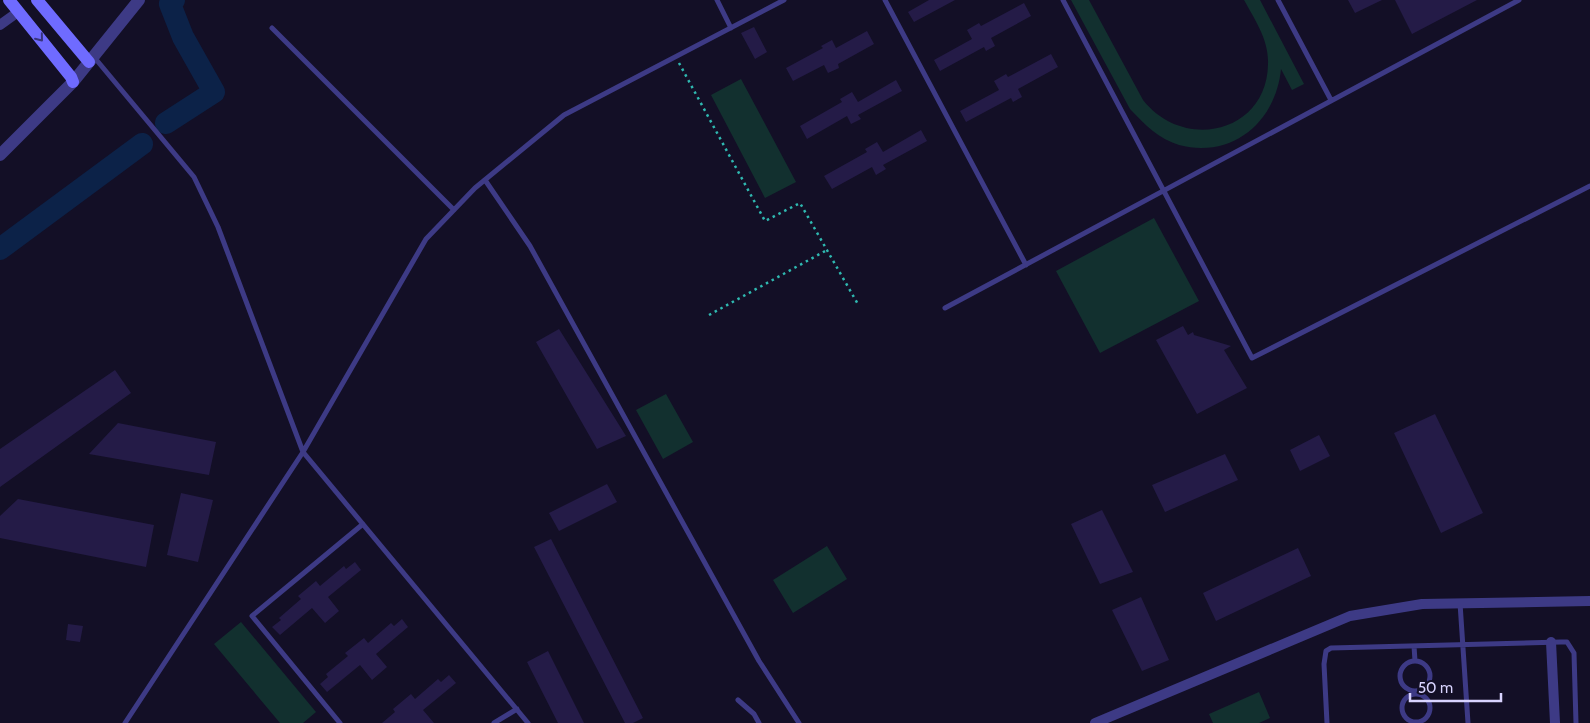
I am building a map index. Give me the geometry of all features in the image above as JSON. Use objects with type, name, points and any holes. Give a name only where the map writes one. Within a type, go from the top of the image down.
[{"type":"main road","points":[[9,0],[73,82]]},
{"type":"main road","points":[[37,0],[91,59]]},
{"type":"street","points":[[0,155],[73,82],[138,0]]},
{"type":"street","points":[[0,25],[18,12]]},
{"type":"street","points":[[1095,723],[1350,616],[1422,604],[1590,600]]},
{"type":"street","points":[[1551,642],[1555,723]]},
{"type":"lane","points":[[717,0],[731,28]]},
{"type":"lane","points":[[125,723],[304,452],[426,239],[485,180],[564,116],[784,0]]},
{"type":"lane","points":[[885,0],[1026,265]]},
{"type":"lane","points":[[1063,0],[1252,358],[1590,186]]},
{"type":"lane","points":[[1278,0],[1331,100]]},
{"type":"lane","points":[[945,308],[1519,0]]},
{"type":"lane","points":[[272,28],[454,210]]},
{"type":"lane","points":[[91,59],[194,177],[218,227],[304,452],[528,723]]},
{"type":"lane","points":[[485,180],[530,246],[759,661],[799,723]]},
{"type":"lane","points":[[340,723],[252,616],[363,524]]},
{"type":"lane","points":[[1460,603],[1468,723]]},
{"type":"lane","points":[[1327,723],[1324,664],[1326,652],[1332,648],[1567,642],[1574,653],[1576,723]]},
{"type":"lane","points":[[1414,646],[1415,661]]},
{"type":"lane","points":[[1415,661],[1406,664],[1400,676],[1403,684],[1414,692],[1423,696],[1428,702],[1430,710],[1424,720],[1416,723],[1406,720],[1402,712],[1402,702],[1414,692],[1427,685],[1430,676],[1424,664],[1415,661]]},
{"type":"lane","points":[[738,700],[754,714],[758,723]]},
{"type":"lane","points":[[494,723],[517,709]]},
{"type":"path","points":[[676,57],[765,221],[800,203],[859,306]]},
{"type":"path","points":[[708,315],[827,250]]},
{"type":"green space","points":[[1071,0],[1089,0],[1143,100],[1160,116],[1180,126],[1200,130],[1220,127],[1239,119],[1254,106],[1264,87],[1268,55],[1264,38],[1244,0],[1260,0],[1304,84],[1292,90],[1281,69],[1271,105],[1261,120],[1248,132],[1234,141],[1217,146],[1199,148],[1179,145],[1158,135],[1130,109]]},
{"type":"green space","points":[[741,79],[796,182],[765,198],[711,95]]},
{"type":"green space","points":[[1154,218],[1199,301],[1100,353],[1056,271]]},
{"type":"green space","points":[[666,394],[693,442],[663,459],[636,410]]},
{"type":"green space","points":[[827,546],[847,579],[793,613],[773,580]]},
{"type":"green space","points":[[241,622],[316,712],[303,723],[280,723],[214,644]]},
{"type":"green space","points":[[1259,692],[1270,718],[1259,723],[1213,723],[1209,714]]},
{"type":"building","points":[[929,0],[955,0],[914,22],[908,12]]},
{"type":"building","points":[[1348,0],[1382,0],[1355,13]]},
{"type":"building","points":[[1395,0],[1477,0],[1412,34]]},
{"type":"building","points":[[1024,3],[1031,16],[991,38],[995,46],[986,51],[984,47],[940,71],[934,60],[972,39],[967,30],[979,23],[981,26]]},
{"type":"building","points":[[754,27],[767,52],[755,59],[741,33]]},
{"type":"building","points":[[867,31],[874,44],[838,64],[839,68],[828,73],[824,65],[793,81],[786,68],[823,48],[821,46],[832,40],[836,48]]},
{"type":"building","points":[[1051,54],[1058,67],[1018,89],[1022,97],[1013,102],[1011,98],[966,122],[960,111],[999,90],[994,81],[1006,74],[1008,77]]},
{"type":"building","points":[[896,80],[902,91],[858,115],[861,119],[851,124],[847,116],[807,139],[800,126],[842,102],[840,99],[852,92],[858,102]]},
{"type":"building","points":[[921,130],[927,141],[883,165],[886,169],[876,175],[872,167],[832,189],[824,176],[867,152],[865,149],[877,142],[883,152]]},
{"type":"building","points":[[1183,326],[1188,335],[1193,332],[1194,335],[1231,346],[1224,350],[1247,388],[1197,414],[1156,340]]},
{"type":"building","points":[[559,329],[626,436],[597,449],[536,342]]},
{"type":"building","points":[[115,370],[131,393],[0,487],[0,449]]},
{"type":"building","points":[[1435,414],[1483,513],[1441,533],[1394,433]]},
{"type":"building","points":[[118,423],[216,442],[209,475],[89,454]]},
{"type":"building","points":[[1319,435],[1330,456],[1300,471],[1290,450]]},
{"type":"building","points":[[1225,454],[1238,480],[1165,512],[1152,485]]},
{"type":"building","points":[[607,484],[617,502],[559,531],[549,513]]},
{"type":"building","points":[[181,493],[213,500],[198,562],[167,555]]},
{"type":"building","points":[[18,499],[154,525],[146,567],[0,538],[0,516]]},
{"type":"building","points":[[1102,510],[1133,572],[1100,584],[1071,524]]},
{"type":"building","points":[[551,539],[643,718],[633,723],[625,723],[534,547]]},
{"type":"building","points":[[1298,548],[1311,576],[1216,621],[1203,593]]},
{"type":"building","points":[[355,562],[361,570],[328,597],[339,611],[325,623],[312,608],[280,635],[272,627],[281,620],[279,618],[301,599],[298,596],[316,581],[320,586],[344,566],[346,569]]},
{"type":"building","points":[[1141,597],[1169,660],[1142,671],[1112,610]]},
{"type":"building","points":[[402,619],[408,627],[376,654],[387,667],[372,680],[360,665],[327,692],[320,684],[328,677],[326,674],[348,656],[345,653],[364,638],[368,643],[391,623],[394,626]]},
{"type":"building","points":[[68,624],[83,626],[80,642],[66,640]]},
{"type":"building","points":[[548,651],[584,723],[558,723],[527,662]]},
{"type":"building","points":[[449,675],[456,683],[423,710],[434,723],[382,723],[395,712],[393,709],[411,694],[415,699],[438,679],[441,682]]},
{"type":"waterway","points":[[166,123],[214,92],[183,37],[170,4],[174,0]]},
{"type":"waterway","points":[[0,249],[142,144]]}]
